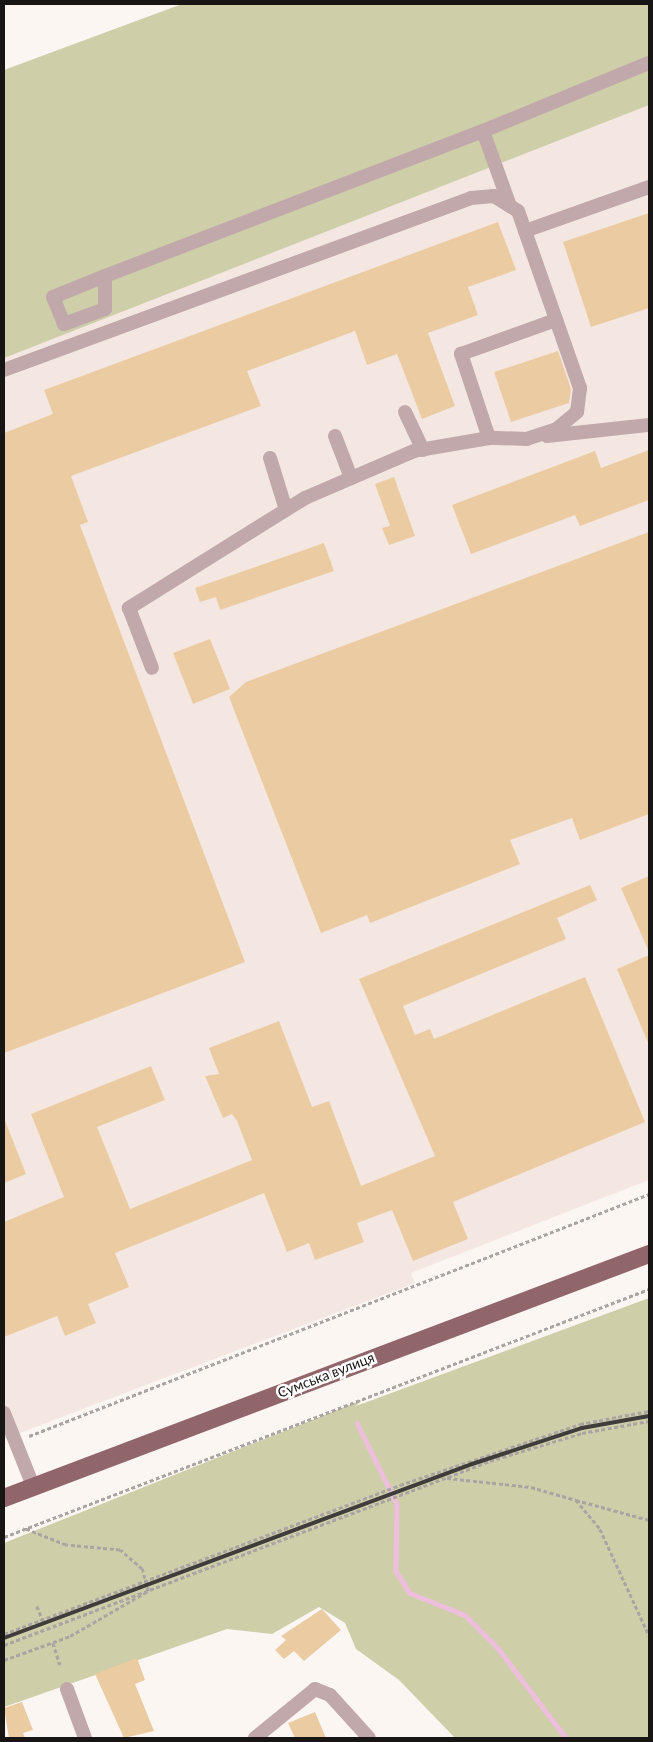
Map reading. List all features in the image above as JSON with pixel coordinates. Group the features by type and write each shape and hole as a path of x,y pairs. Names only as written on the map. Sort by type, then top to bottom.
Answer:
{"main road":[{"name":"Сумська вулиця","path":"4,1498 649,1254"}],"street":[{"path":"105,276 483,131 649,63"},
{"path":"483,131 510,206"},
{"path":"525,231 649,187"},
{"path":"4,370 471,198 494,196 518,211 580,388 577,412 557,429 527,438"},
{"path":"490,438 461,354 556,320"},
{"path":"405,412 423,450"},
{"path":"152,668 129,608 286,510 351,478 423,450 490,438 527,438 649,425"},
{"path":"335,436 351,478"},
{"path":"270,458 286,510"},
{"path":"4,1413 17,1441 33,1486"},
{"path":"67,1689 85,1738"},
{"path":"255,1738 310,1691 321,1689 369,1738"}],"path":[{"path":"17,1441 649,1194"},
{"path":"4,1537 23,1528 649,1290"},
{"path":"4,1634 382,1491 580,1424 649,1411"},
{"path":"4,1645 385,1498 582,1433 649,1420"},
{"path":"444,1478 531,1487 649,1520"},
{"path":"576,1500 600,1529 649,1635"},
{"path":"23,1528 66,1545 120,1550 134,1560 145,1580 148,1591"},
{"path":"4,1660 52,1643 148,1591"},
{"path":"36,1606 42,1621"},
{"path":"52,1643 60,1666"}],"shaded area":[{"path":"649,30 649,1180 411,1273 415,1283 4,1439 4,342"}],"green space":[{"path":"182,4 649,4 649,105 4,358 4,70"},
{"path":"649,1298 649,1738 455,1738 399,1680 356,1649 345,1623 319,1607 272,1634 227,1629 4,1707 4,1543 362,1400 356,1406"}],"building":[{"path":"649,213 649,308 591,327 563,242"},
{"path":"498,222 516,270 468,287 478,315 428,333 455,406 422,419 397,354 367,365 355,331 247,371 261,406 71,476 88,522 80,525 245,962 4,1053 4,433 53,414 44,390"},
{"path":"558,351 571,389 569,403 511,422 494,372"},
{"path":"649,450 649,500 580,526 575,515 471,554 452,505 595,451 601,468"},
{"path":"394,477 415,536 389,545 382,528 390,526 375,484"},
{"path":"649,532 649,814 580,840 572,818 510,840 520,864 370,923 367,915 321,933 229,697 246,682"},
{"path":"324,543 334,571 220,610 216,597 200,602 195,588"},
{"path":"210,639 230,689 193,704 173,653"},
{"path":"649,876 649,952 621,888"},
{"path":"590,885 597,900 557,918 566,939 403,1006 415,1035 430,1029 434,1039 585,977 645,1122 453,1202 468,1239 413,1261 392,1210 357,1223 364,1242 315,1260 309,1243 287,1252 264,1193 115,1253 129,1287 88,1304 96,1323 65,1336 57,1316 4,1337 4,1222 64,1197 31,1114 151,1066 165,1100 97,1127 130,1209 252,1160 237,1121 232,1114 223,1118 205,1076 219,1074 209,1048 279,1021 312,1107 329,1101 361,1186 435,1156 359,979"},
{"path":"649,955 649,1045 617,969"},
{"path":"4,1118 26,1174 4,1183"},
{"path":"322,1609 341,1630 304,1661 294,1651 284,1659 275,1650 286,1640 281,1636"},
{"path":"137,1658 145,1680 135,1684 154,1731 124,1738 95,1674"},
{"path":"22,1702 33,1730 23,1733 25,1738 9,1738 4,1708"},
{"path":"315,1712 326,1738 295,1738 288,1723"}],"waterway":[{"path":"357,1423 397,1504 396,1571 410,1593 465,1615 498,1648 566,1738"}],"railway":[{"path":"4,1638 472,1464 582,1428 649,1416"}]}
